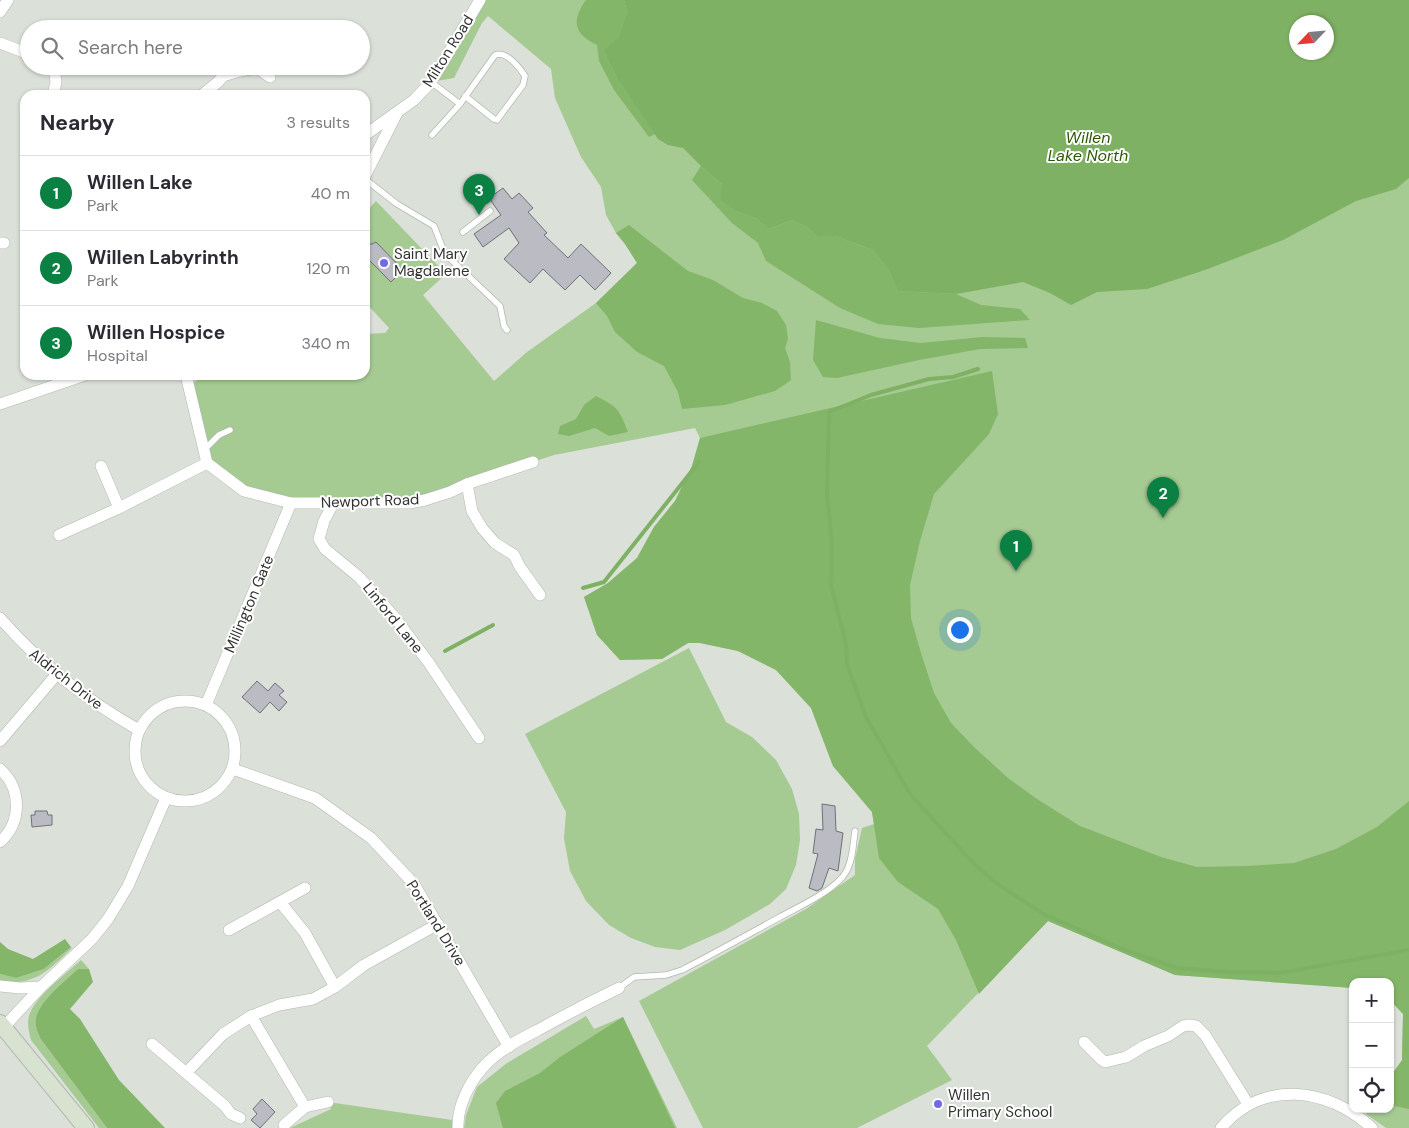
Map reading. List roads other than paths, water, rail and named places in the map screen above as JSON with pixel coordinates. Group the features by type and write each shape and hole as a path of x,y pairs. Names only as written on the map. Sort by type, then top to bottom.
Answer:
{"street":[{"path":"0,12 8,0"},
{"name":"Milton Road","path":"370,131 414,100 432,82 480,0"},
{"path":"0,43 20,51"},
{"path":"54,90 55,75"},
{"path":"208,90 225,75"},
{"path":"370,168 398,111"},
{"path":"0,404 58,380"},
{"path":"187,380 207,463 244,491 291,503"},
{"name":"Newport Road","path":"291,503 333,504 425,500 533,462"},
{"path":"59,535 119,508 207,463"},
{"path":"101,466 119,508"},
{"path":"466,484 472,511 482,528 495,543 514,555 520,567 540,595"},
{"name":"Millington Gate","path":"206,705 291,503"},
{"name":"Linford Lane","path":"333,504 324,521 319,540 325,549 359,577 396,619 429,663 479,738"},
{"name":"Aldrich Drive","path":"0,618 23,644 57,674 91,701 139,730"},
{"path":"0,741 57,674"},
{"path":"194,701 206,705 218,712 228,723 234,736 236,751 233,769 217,791 206,798 192,802 179,802 166,798 154,791 145,782 138,770 135,743 139,730 151,714 171,702 194,701"},
{"path":"0,769 15,790 18,809 11,829 0,842"},
{"name":"Portland Drive","path":"233,769 315,798 371,838 414,884 509,1046"},
{"path":"86,1128 2,1025 92,939 108,919 128,886 166,798"},
{"path":"229,930 305,888"},
{"path":"280,902 305,933 335,987"},
{"path":"186,1073 223,1034 251,1016 279,1006 313,999 335,987 364,965 438,924"},
{"path":"0,986 20,988 41,987"},
{"path":"458,1128 460,1113 471,1084 487,1063 509,1046 619,988"},
{"path":"251,1016 305,1107"},
{"path":"1084,1042 1105,1062 1126,1057 1144,1046 1168,1036 1183,1026 1192,1025 1205,1035 1248,1104"},
{"path":"152,1044 225,1106 231,1114 240,1118"},
{"path":"1221,1128 1248,1104 1292,1093 1316,1096 1341,1105 1372,1128"},
{"path":"284,1125 305,1107 328,1102"}],"lane":[{"path":"432,135 460,104 465,96 495,55 499,54 507,57 525,76 523,85 497,120 465,96"},
{"path":"432,82 460,104"},
{"path":"370,182 397,204 434,226 445,254 500,306 504,326 507,330"},
{"path":"463,232 490,211"},
{"path":"205,449 219,436 230,430"},
{"path":"619,988 634,977 666,975 682,970 802,906 822,893 846,872 855,831"}],"water":[{"name":"Willen Lake North","path":"624,0 1409,0 1409,178 1396,189 1356,201 1283,240 1205,270 1147,289 1097,292 1071,305 1050,293 1023,282 956,294 898,291 889,271 873,250 835,236 817,236 807,227 792,220 768,229 757,219 736,211 720,199 722,184 683,148 668,145 658,139 618,80 603,50 618,38 627,12"}],"waterway":[{"path":"978,369 953,377 929,379 871,395 829,412 827,494 832,544 831,585 846,644 847,664 866,717 910,794 976,866 999,885 1042,913 1120,948 1177,968 1279,973 1409,950"},
{"path":"583,588 604,582 699,462"},
{"path":"445,651 493,625"}],"place":[{"name":"Willen Hospice","path":"479,215"},
{"name":"Saint Mary Magdalene","path":"384,263"},
{"name":"Willen Labyrinth","path":"1163,518"},
{"name":"Willen Lake","path":"1016,571"},
{"name":"Willen Primary School","path":"938,1104"}]}
